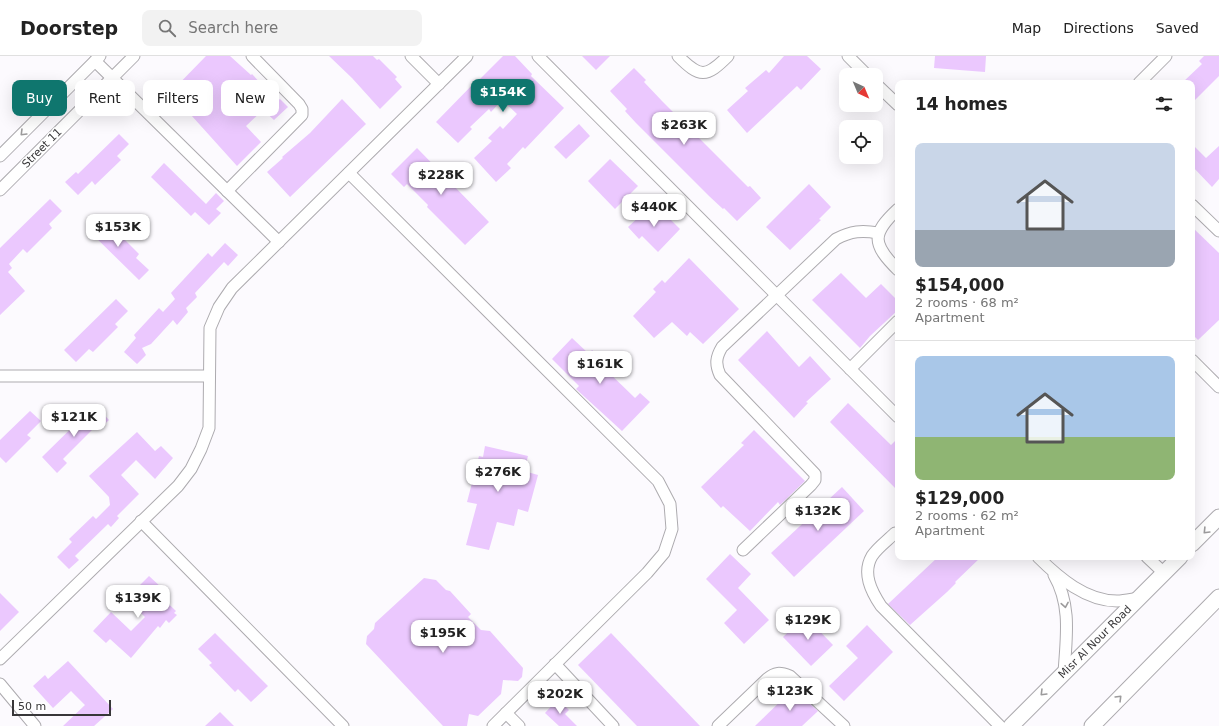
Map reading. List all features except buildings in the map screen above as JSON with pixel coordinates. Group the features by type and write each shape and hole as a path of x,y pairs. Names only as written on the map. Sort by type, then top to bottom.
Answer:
{"street":[{"name":"Street 11","path":"0,190 134,56"},
{"path":"227,191 302,115 302,109 299,104 252,56"},
{"path":"411,56 439,84"},
{"path":"0,659 142,522 178,486 191,469 209,428 210,328 219,307 232,288 467,56"},
{"path":"538,56 895,414"},
{"path":"678,56 692,70 700,74 708,73 728,56"},
{"path":"848,56 860,68"},
{"path":"1142,80 1166,56"},
{"path":"0,156 98,59 112,78 279,242"},
{"path":"883,91 895,102"},
{"path":"349,173 658,481 670,504 672,529 664,553 647,573 493,726"},
{"path":"1195,207 1219,231"},
{"path":"895,211 884,222 878,233 879,246 885,257 895,267"},
{"path":"743,550 815,480 815,474 720,375 716,366 717,356 722,347 836,239 849,232 856,231 864,230 878,233"},
{"path":"850,369 895,324"},
{"path":"1195,363 1219,387"},
{"path":"0,376 209,376"},
{"path":"1195,541 1219,517"},
{"path":"142,522 343,726"},
{"path":"895,533 872,555 867,573 870,591 881,606 1000,726"},
{"path":"1041,560 1070,585 1092,595 1116,601 1139,598"},
{"path":"1150,560 1164,573"},
{"name":"Misr Al Nour Road","path":"1010,726 1177,560"},
{"path":"1051,570 1062,588 1067,608 1064,673"},
{"path":"1092,726 1219,597"},
{"path":"555,664 613,726"},
{"path":"718,726 767,679 773,674 782,672 790,676 844,726"},
{"path":"0,684 35,726"},
{"path":"506,713 519,726"}]}
